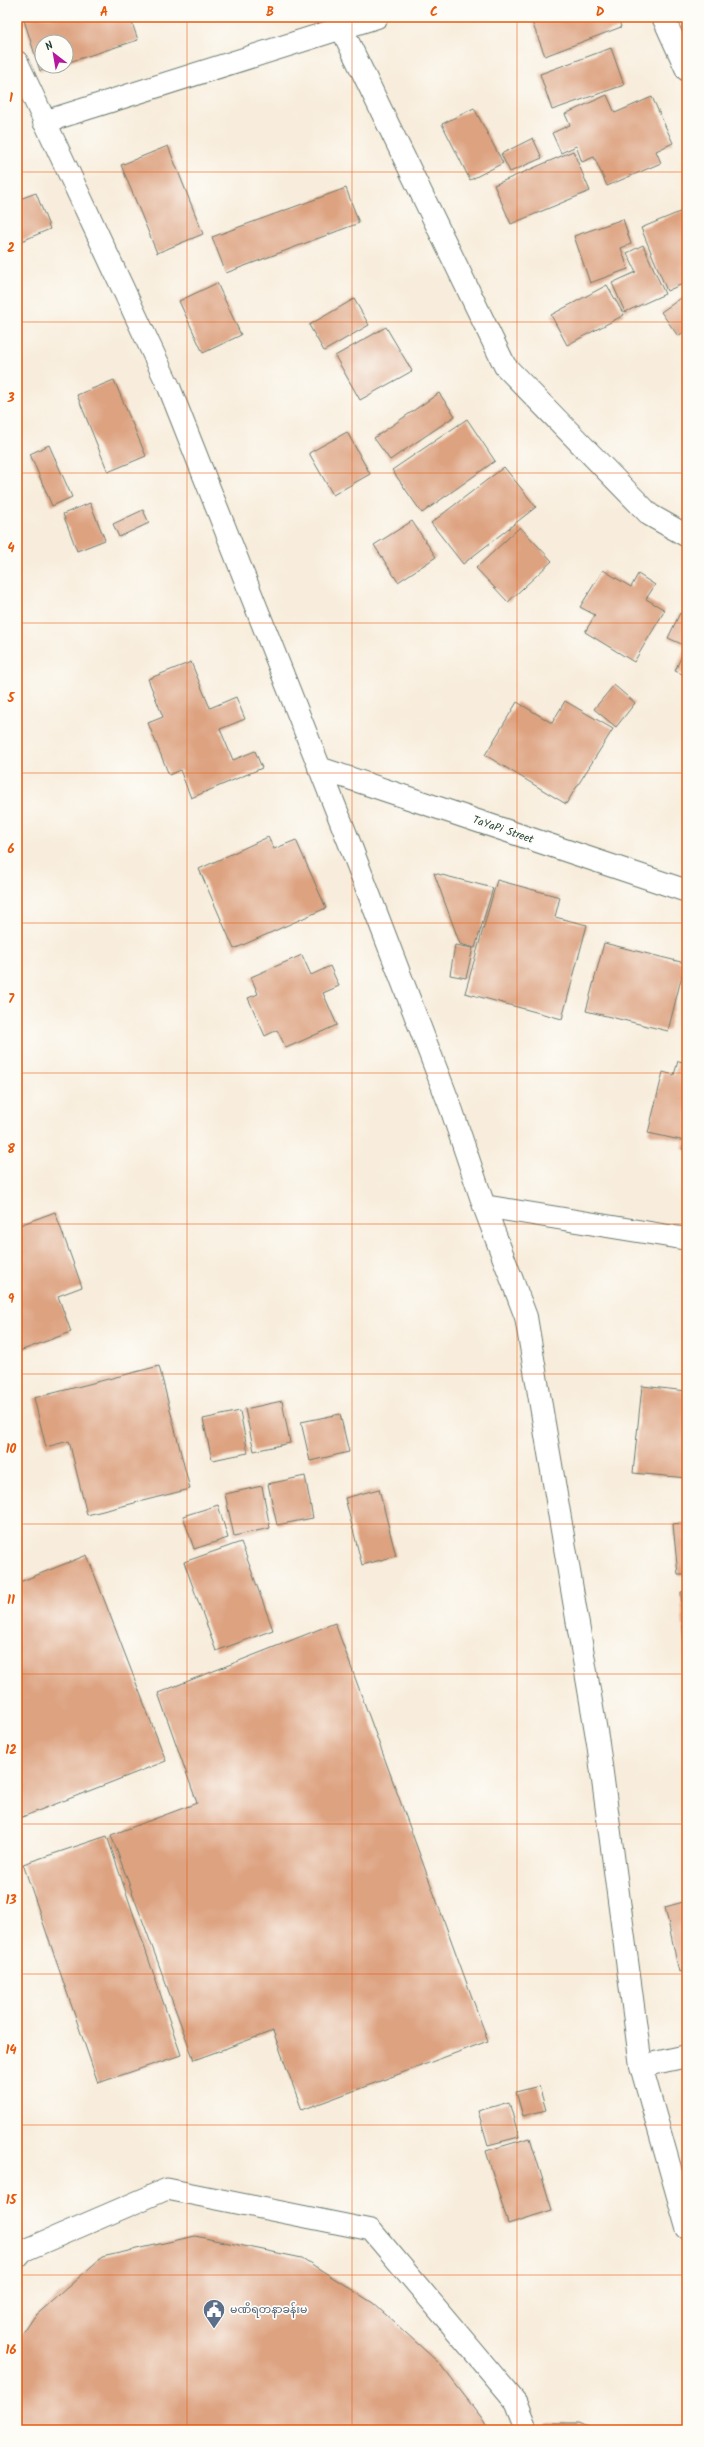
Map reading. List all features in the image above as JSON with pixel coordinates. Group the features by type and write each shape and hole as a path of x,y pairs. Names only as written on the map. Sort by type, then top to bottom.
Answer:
{"street":[{"path":"44,122 338,23 377,17"},
{"path":"663,17 687,70"},
{"path":"338,23 505,366 650,515 687,536"},
{"path":"17,62 169,387 452,1111 484,1206 526,1317 598,1744 641,2066 687,2228"},
{"name":"TaYaPi Street","path":"319,768 687,891"},
{"path":"484,1206 687,1239"},
{"path":"641,2066 687,2056"}],"lane":[{"path":"17,2258 23,2252 167,2189 371,2230 516,2402 527,2430"}],"building":[{"path":"34,17 130,17 138,40 74,60 74,34 34,34 34,52 24,20"},
{"path":"546,17 618,17 621,27 545,56 532,22"},
{"path":"611,48 624,85 552,110 540,74"},
{"path":"607,95 615,113 652,97 673,143 656,151 661,163 607,186 594,157 582,162 576,146 561,153 552,133 570,125 565,114"},
{"path":"474,108 503,163 470,180 442,124"},
{"path":"533,138 542,158 510,172 501,154"},
{"path":"168,146 203,234 157,253 121,165"},
{"path":"573,151 590,191 511,224 494,185"},
{"path":"346,188 359,223 226,273 212,237"},
{"path":"36,193 50,229 17,243 17,200"},
{"path":"687,209 687,282 667,291 641,228"},
{"path":"623,219 631,244 621,248 628,269 590,283 574,236"},
{"path":"643,245 665,294 625,312 612,283 636,272 627,253"},
{"path":"217,283 241,335 203,353 179,301"},
{"path":"607,285 624,315 567,345 551,315"},
{"path":"687,294 687,330 678,336 661,312"},
{"path":"354,299 369,325 324,351 309,325"},
{"path":"386,327 412,371 360,400 335,356"},
{"path":"114,380 146,456 108,472 77,395"},
{"path":"439,393 455,416 390,460 374,438"},
{"path":"467,419 495,461 422,513 392,470"},
{"path":"347,432 370,474 333,495 309,453"},
{"path":"49,445 72,497 52,506 30,454"},
{"path":"504,467 536,507 463,564 431,523"},
{"path":"90,503 105,540 77,551 63,514"},
{"path":"143,510 149,523 119,537 113,524"},
{"path":"412,521 436,557 398,582 374,545"},
{"path":"520,527 552,561 508,602 476,568"},
{"path":"603,570 631,587 638,574 655,585 646,599 665,610 634,662 585,632 595,615 580,607"},
{"path":"680,613 687,616 687,676 675,671 686,646 668,638"},
{"path":"191,662 210,708 236,697 245,719 220,729 233,760 255,751 262,768 191,798 180,770 169,775 148,723 163,717 148,679"},
{"path":"614,685 635,703 616,727 594,709"},
{"path":"565,701 613,729 566,804 485,755 517,702 552,723"},
{"path":"268,837 274,849 296,840 326,908 234,949 199,869"},
{"path":"434,873 493,888 475,948 460,944"},
{"path":"497,880 560,897 555,917 587,925 562,1019 465,993"},
{"path":"604,943 685,963 668,1031 586,1011"},
{"path":"455,945 473,948 466,978 450,975"},
{"path":"302,955 311,975 330,966 339,986 323,993 337,1025 286,1048 277,1030 265,1036 248,998 258,994 251,977"},
{"path":"687,1052 687,1151 682,1149 685,1141 648,1133 663,1072 674,1075 678,1061 684,1062"},
{"path":"55,1212 82,1287 58,1296 71,1332 17,1352 17,1226"},
{"path":"159,1366 190,1489 87,1515 69,1441 46,1447 34,1398"},
{"path":"642,1386 687,1391 687,1478 633,1473"},
{"path":"282,1401 290,1443 254,1451 245,1409"},
{"path":"240,1411 248,1453 212,1460 203,1419"},
{"path":"340,1414 349,1452 310,1461 301,1422"},
{"path":"305,1476 313,1518 277,1525 268,1484"},
{"path":"262,1486 270,1528 234,1536 225,1494"},
{"path":"379,1489 396,1556 362,1565 345,1498"},
{"path":"218,1505 228,1538 194,1549 183,1516"},
{"path":"687,1522 687,1575 678,1575 673,1524"},
{"path":"241,1542 273,1630 216,1651 184,1562"},
{"path":"87,1555 166,1761 17,1819 17,1583"},
{"path":"687,1591 687,1660 685,1660 681,1592"},
{"path":"335,1623 488,2041 302,2110 273,2031 194,2060 111,1835 197,1803 158,1693"},
{"path":"107,1836 181,2055 98,2083 23,1864"},
{"path":"687,1901 687,1970 679,1972 665,1907"},
{"path":"539,2086 546,2110 523,2116 516,2092"},
{"path":"509,2102 519,2137 488,2145 478,2111"},
{"path":"530,2138 552,2210 508,2224 486,2151"},
{"name":"မဏိရတနာခန်းမ","path":"195,2236 302,2258 373,2303 439,2363 481,2417 488,2430 17,2430 17,2343 34,2317 102,2257"},
{"path":"546,2423 578,2423 595,2430 534,2430"}],"place":[{"name":"မဏိရတနာခန်းမ","path":"214,2330"}]}
